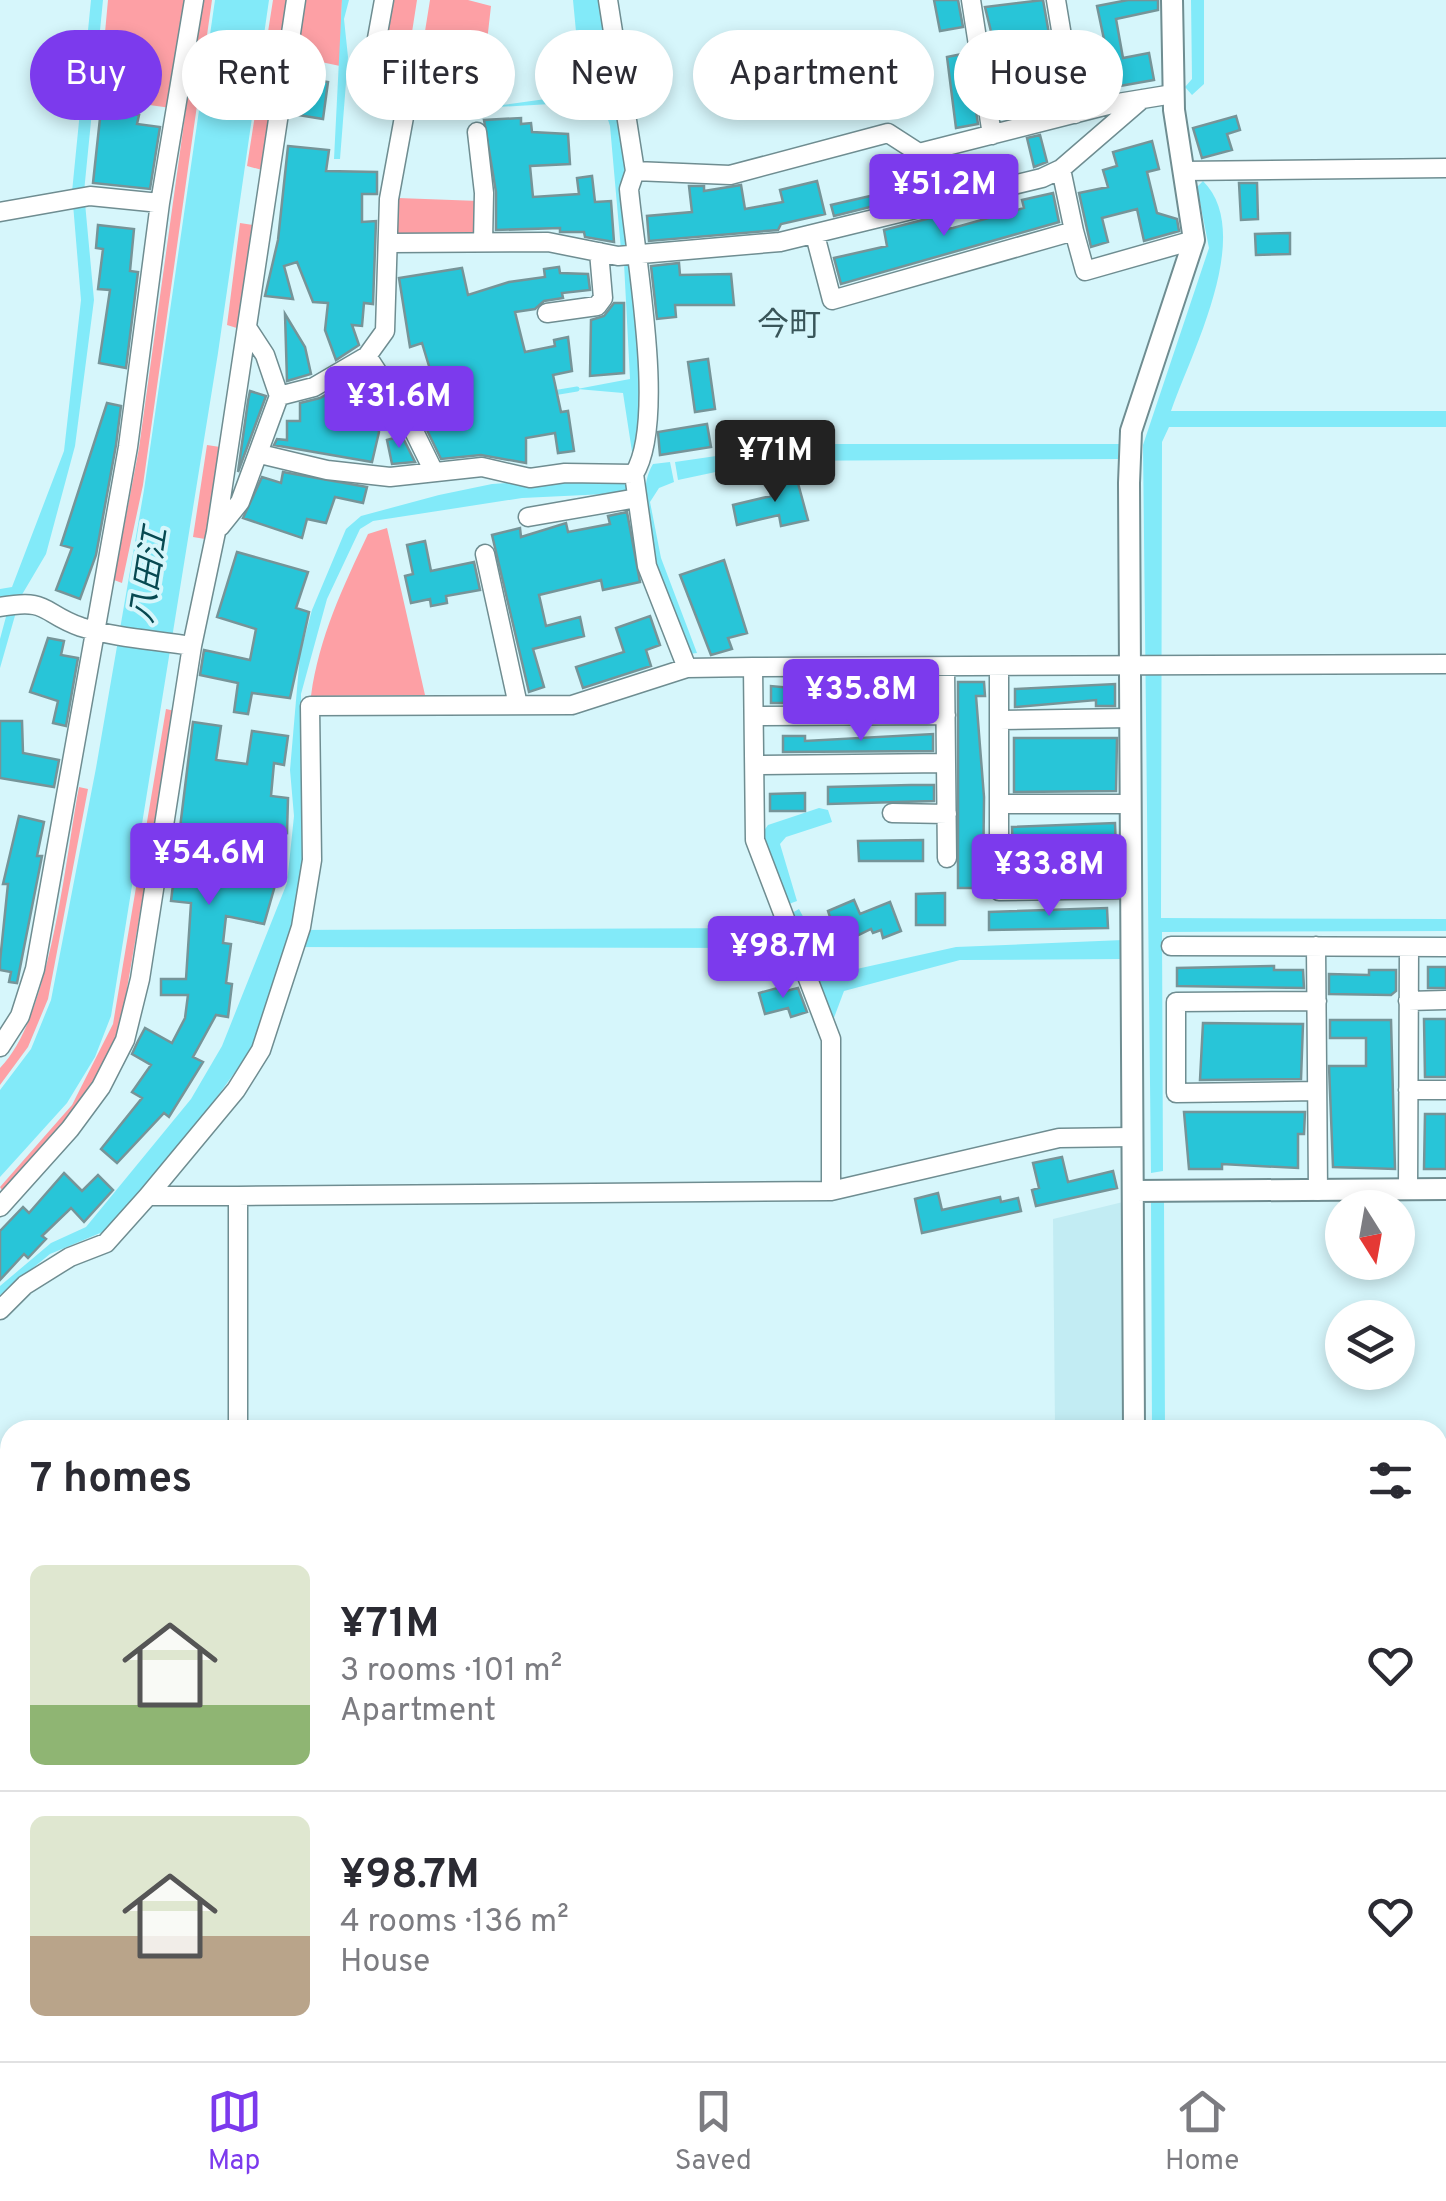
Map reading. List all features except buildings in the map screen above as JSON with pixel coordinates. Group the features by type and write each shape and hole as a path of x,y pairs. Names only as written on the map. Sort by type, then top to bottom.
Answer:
{"street":[{"path":"0,1046 20,1016 35,969 128,446 160,203 194,0"},
{"path":"0,1207 70,1129 101,1087 125,1040 140,979 192,646 216,532 296,0"},
{"path":"279,396 314,387 367,356 387,321 389,199 416,56 376,44 384,0"},
{"path":"608,0 635,172 629,189 650,413 644,458 634,474 647,566 687,668"},
{"path":"970,0 992,135"},
{"path":"1056,0 1061,30"},
{"path":"1134,1420 1131,718 1147,665 1131,431 1194,240 1173,94 1172,0"},
{"path":"1123,103 1173,94"},
{"path":"391,243 548,242 635,254 815,235 1061,169 1142,99"},
{"path":"635,172 730,175 888,133 919,153 1051,120"},
{"path":"477,132 484,193 483,242"},
{"path":"1184,171 1446,168"},
{"path":"1061,169 1084,271 1194,240"},
{"path":"0,212 90,196 160,203"},
{"path":"815,235 832,300 1074,231"},
{"path":"547,314 597,306 603,298 599,252"},
{"path":"216,532 240,502 279,396 266,356 248,330"},
{"path":"367,356 410,421 434,472"},
{"path":"260,454 328,470 390,477 482,467 530,478 565,473 634,474"},
{"path":"528,517 637,498"},
{"path":"485,554 518,705"},
{"path":"1,607 28,602 45,606 78,626 192,646"},
{"path":"0,1310 26,1284 70,1257 106,1243 236,1090 261,1050 301,926 312,860 310,706 572,705 687,668 1446,664"},
{"path":"753,667 755,840 831,1039 831,1191"},
{"path":"946,668 947,858"},
{"path":"999,668 998,891 1132,890"},
{"path":"754,716 946,715"},
{"path":"999,720 1131,718"},
{"path":"755,764 946,763"},
{"path":"999,804 1131,804"},
{"path":"892,813 947,814"},
{"path":"1172,946 1446,946"},
{"path":"1316,946 1318,1190"},
{"path":"1408,947 1408,1190"},
{"path":"1408,1000 1446,1000"},
{"path":"1316,1001 1176,1002 1176,1093 1317,1091"},
{"path":"1408,1090 1446,1090"},
{"path":"148,1196 831,1191 1058,1138 1132,1138"},
{"path":"1134,1191 1325,1190"},
{"path":"1415,1190 1446,1190"},
{"path":"238,1196 238,1420"}],"shaded area":[{"path":"108,0 184,0 171,108 162,107 162,30 105,30"},
{"path":"201,0 212,0 208,30 197,30"},
{"path":"273,0 289,0 284,30 268,30"},
{"path":"302,0 342,0 340,66 326,63 326,30 297,30"},
{"path":"390,0 417,0 412,30 386,30"},
{"path":"430,0 468,0 491,6 488,30 425,30"},
{"path":"184,120 195,120 143,485 122,583 114,580 139,448"},
{"path":"254,120 270,120 262,170 247,166"},
{"path":"943,157 953,193 922,201 912,165"},
{"path":"398,198 479,201 478,239 397,236"},
{"path":"240,223 253,225 240,329 227,325"},
{"path":"207,445 220,447 205,539 193,537"},
{"path":"387,528 425,695 311,696 326,633 350,573 368,534"},
{"path":"166,709 175,711 120,1029 82,1103 4,1194 0,1187 72,1105 113,1024"},
{"path":"79,787 88,789 48,999 28,1047 0,1085 0,1068 17,1044 44,975"},
{"path":"1123,1202 1123,1420 1055,1420 1053,1219"}],"water":[{"path":"91,0 103,0 100,30 88,30"},
{"path":"215,0 269,0 265,30 211,30"},
{"path":"342,0 349,0 344,19 346,82 340,159 334,159"},
{"path":"573,0 599,0 604,30 576,30"},
{"path":"1191,0 1204,0 1204,84 1192,95 1185,87 1192,79"},
{"path":"535,100 535,105 515,103"},
{"path":"79,120 91,120 84,192 94,300 75,446 46,554 20,598 0,668 0,639 11,598 0,598 0,589 12,587 64,451 81,300 72,192"},
{"name":"八田江","path":"198,120 252,120 111,1016 95,1057 67,1103 0,1177 0,1090 31,1049 51,1000 144,490"},
{"path":"608,120 620,120 629,244 621,250"},
{"path":"1203,181 1217,203 1223,230 1221,261 1204,326 1171,411 1446,411 1446,427 1169,427 1162,442 1161,918 1446,919 1446,931 1162,932 1163,1171 1151,1173 1143,445 1209,248 1197,187"},
{"path":"624,263 631,263 641,403 638,456 633,458 623,393 577,389 630,379"},
{"path":"759,444 1120,444 1120,459 768,461 678,480 675,462 730,454"},
{"path":"670,462 674,482 659,488 650,502 661,558 697,653 689,654 654,558 645,506 646,483 653,464"},
{"path":"567,479 625,481 627,493 522,498 373,521 360,529 327,599 301,694 303,855 291,930 784,928 790,914 799,909 834,974 956,947 1123,940 1124,959 960,960 844,991 832,1023 792,948 286,947 257,1042 182,1145 105,1231 50,1254 0,1295 0,1286 51,1243 86,1227 191,1099 222,1046 287,883 294,816 290,770 300,654 312,610 346,529 361,516 439,495 492,484"},
{"path":"819,808 828,810 832,822 786,837 780,844 797,901 786,905 761,835 768,825"},
{"path":"1151,1201 1164,1201 1165,1420 1152,1420"}],"waterway":[{"path":"553,393 577,389"}],"district":[{"name":"今町","path":"789,324"}]}
